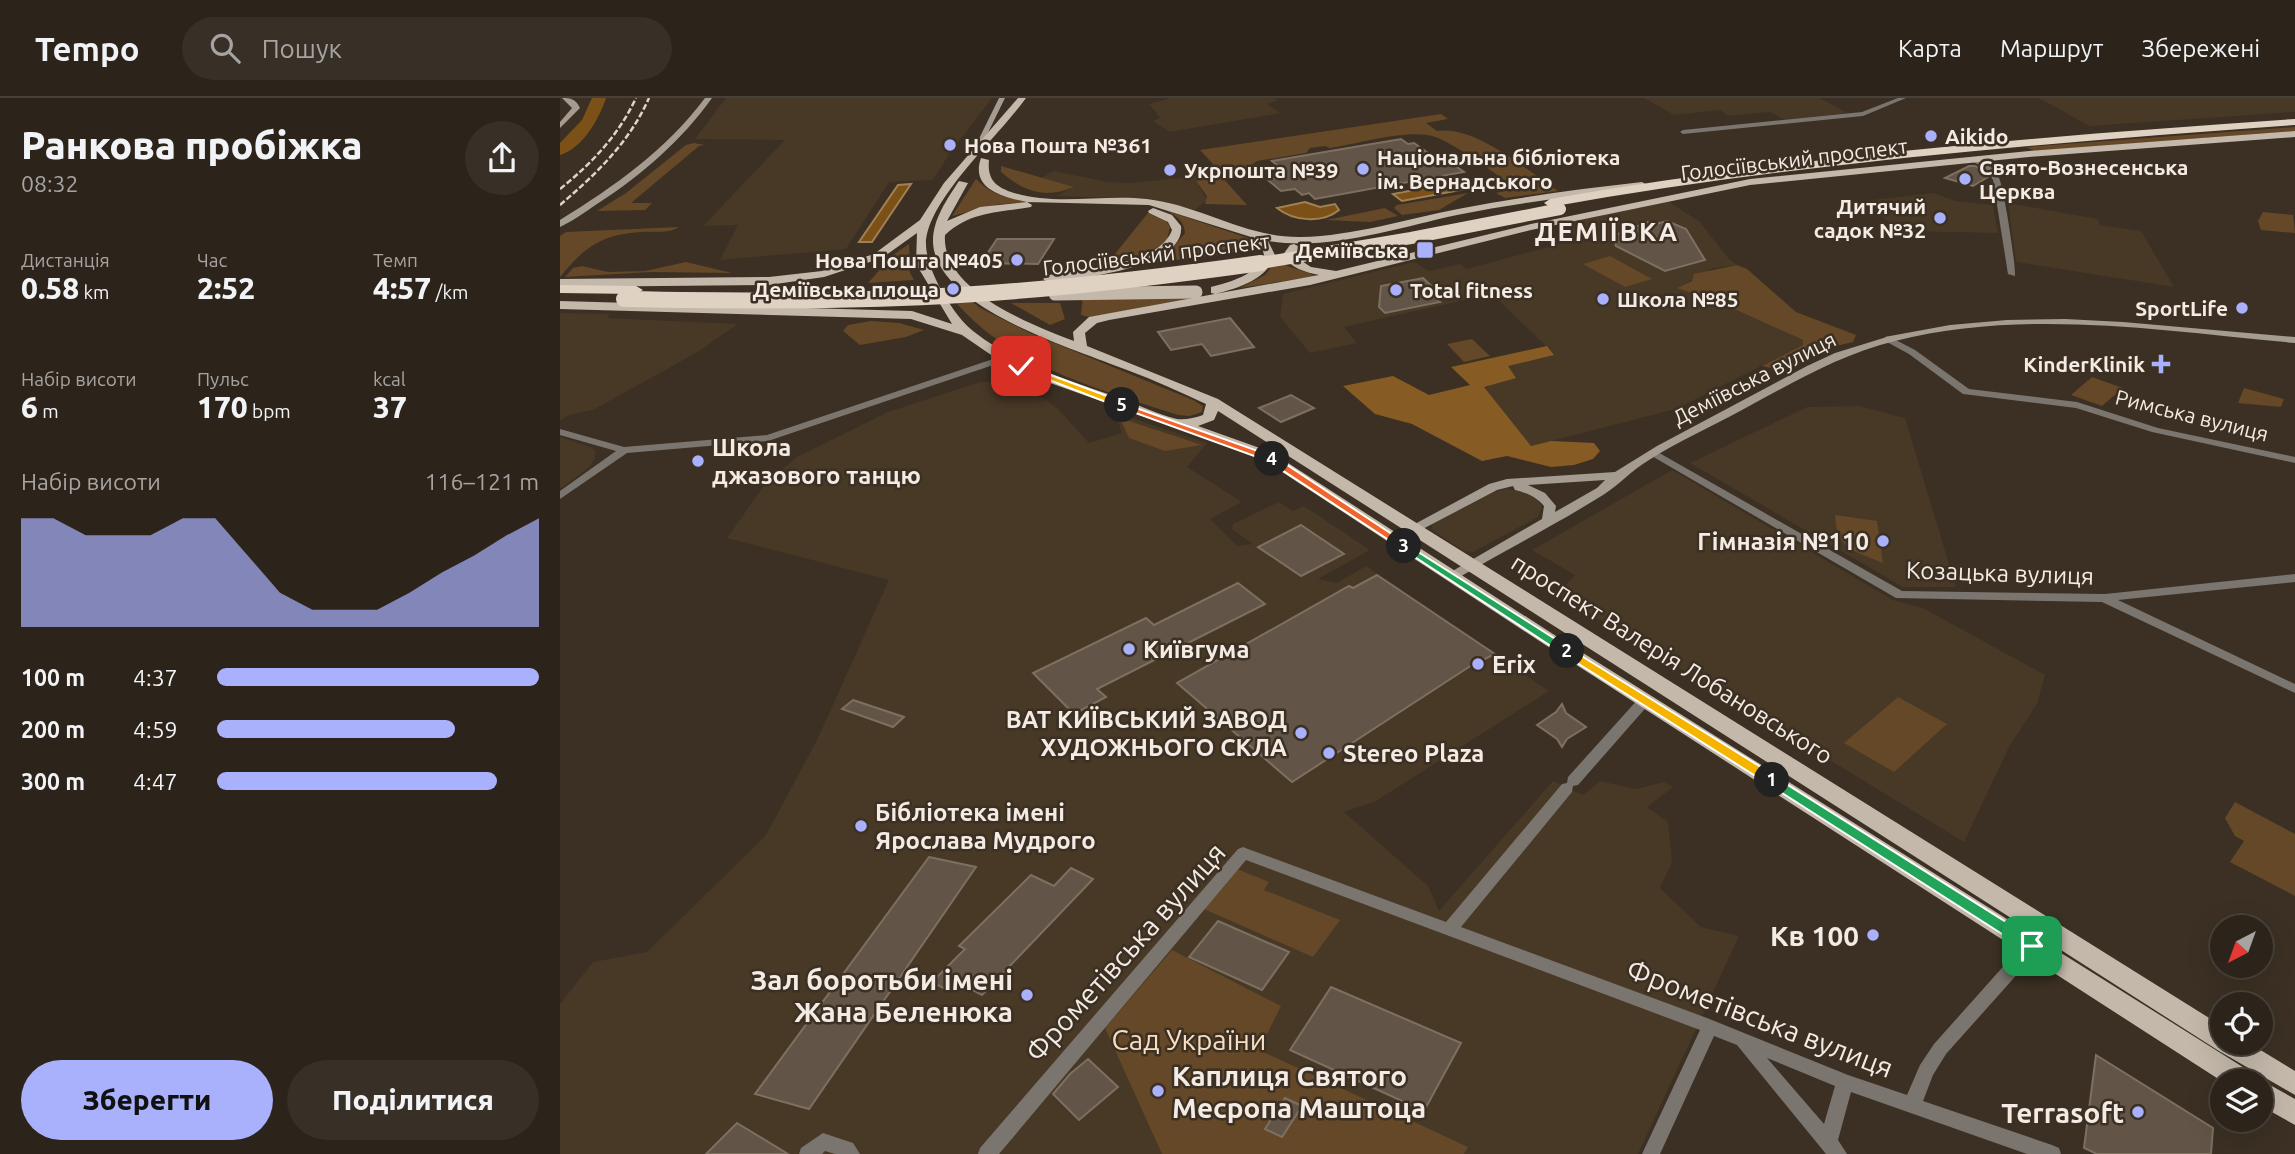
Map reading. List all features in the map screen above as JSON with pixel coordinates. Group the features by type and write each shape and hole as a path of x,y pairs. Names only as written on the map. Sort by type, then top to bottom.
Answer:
{"highway":[{"name":"Голосіївський проспект","path":"560,299 880,290 1149,270 1331,246 1646,188 2024,141 2295,122"},
{"name":"Голосіївський проспект","path":"560,289 763,301 961,295 1147,279 1339,253 1555,206"}],"main road":[{"path":"1022,98 952,199 939,234 944,262 976,297 1013,319 1082,347"},
{"path":"967,333 951,315 922,264 920,243 924,222 937,199 1016,124"},
{"name":"Голосіївський проспект","path":"1082,347 1079,332 1093,320 1245,294 1350,272 1749,176 2295,134"},
{"path":"979,157 984,180 1007,194 1037,199 1127,200 1160,204 1273,239 1306,240 1521,201 1646,188"},
{"path":"939,234 952,222 971,213 996,207 1034,205 1142,208 1164,214 1177,227 1171,246 1153,257 1049,279"},
{"path":"560,283 769,281 797,278 845,269 878,257 924,222"},
{"path":"1196,292 1229,286 1265,266 1270,253 1269,246 1253,234"},
{"path":"1306,240 1290,250 1288,256 1293,263 1318,272 1350,272"},
{"path":"961,295 1196,292 1245,294"},
{"path":"560,305 912,315 929,318 967,333 1005,358"},
{"name":"проспект Валерія Лобановського","path":"1082,347 1213,402 1411,529 1460,571 1645,700 2225,1069"},
{"name":"проспект Валерія Лобановського","path":"1005,358 1044,376 1266,456 1394,539 1460,571 1793,766 2210,1032"},
{"path":"1172,423 1197,422 1209,416 1213,402"},
{"path":"2248,1055 2295,1084"},
{"path":"2273,1099 2295,1113"}],"street":[{"path":"560,126 576,108 574,103 565,98"},
{"path":"560,224 609,193 649,163 709,98"},
{"path":"979,157 979,138 1002,98"},
{"path":"1879,98 1893,102"},
{"path":"1683,132 1863,114 1903,98"},
{"path":"1972,159 1989,168 1997,180 2012,274"},
{"name":"Деміївська вулиця","path":"1460,571 1601,491 1615,476 1654,453 1816,365 1888,339 1946,328 2041,323 2295,340"},
{"name":"Римська вулиця","path":"1888,339 1912,352 1966,392 2077,405 2156,430 2295,460"},
{"path":"560,432 624,450 768,438 1005,358"},
{"path":"560,496 624,450"},
{"name":"Козацька вулиця","path":"1654,453 1900,595 2105,598 2295,578"},
{"name":"Деміївська вулиця","path":"1394,539 1493,487 1507,483 1615,476"},
{"path":"1493,487 1531,489 1543,496 1550,506 1548,521"},
{"path":"2105,598 2295,689"},
{"path":"1449,930 1570,784 1645,700"},
{"name":"Фрометівська вулиця","path":"987,1154 1243,853 1710,1027 1845,1082 2052,1154"},
{"path":"1912,1106 1926,1071 1940,1049 2032,946"},
{"path":"1651,1154 1710,1027"},
{"path":"1743,1042 1833,1149"},
{"path":"1833,1149 1845,1082"},
{"path":"808,1154 823,1142 847,1149 851,1154"}],"shaded area":[{"path":"726,98 992,98 933,180 889,182 846,249 720,260 738,225 703,226 785,140 695,139"},
{"path":"1171,98 1275,98 1278,100 1267,104 1280,113 1170,132 1153,121 1160,118 1149,104"},
{"path":"1644,98 1820,98 1847,113 1785,120 1770,112 1728,116 1720,110 1674,115"},
{"path":"2039,98 2295,98 2295,112 2089,126"},
{"path":"1054,171 1108,182 1130,183 1200,176 1196,181 1207,200 1195,210 1150,199 1057,196 1073,187 1041,178"},
{"path":"1456,182 1466,189 1402,201 1393,194"},
{"path":"911,184 872,242 859,242 898,185"},
{"name":"Дитячий садок №32","path":"1934,193 1955,201 1993,205 1998,233 1900,231 1863,201"},
{"path":"1666,200 1699,221 1729,259 1737,265 1713,268 1678,288 1723,304 1803,340 1803,345 1676,409 1531,446 1459,368 1546,346 1492,294 1344,327 1357,343 1310,353 1280,317 1283,294 1414,262 1429,271 1460,264 1466,269 1578,239 1561,224"},
{"path":"1305,202 1320,207 1335,204 1339,210 1324,217 1308,219 1291,216 1277,208"},
{"path":"2008,203 2098,219 2099,225 2141,231 2174,287 2016,262"},
{"path":"560,313 738,324 696,353 593,410 572,414 560,420"},
{"path":"1547,346 1554,355 1508,366 1516,378 1484,387 1531,446 1551,441 1594,443 1600,451 1593,459 1574,465 1551,467 1507,456 1482,461 1412,424 1375,414 1343,386 1393,376 1429,395 1470,385 1451,367"},
{"path":"980,382 1004,382 1043,398 1058,409 1089,443 1122,433 1116,416 1119,414 1207,443 1187,467 1242,502 1210,519 1237,546 1253,544 1232,529 1233,524 1279,502 1293,511 1304,506 1370,550 1318,579 1337,583 1366,566 1549,691 1376,801 1344,812 1428,886 1439,911 1553,781 1583,795 1600,781 1636,789 1664,782 1673,787 1647,807 1668,822 1672,862 1660,888 1701,927 1739,936 1638,1154 560,1154 560,1004 593,962 647,952 766,835 818,738 889,580 727,538 766,483 797,457 888,412"},
{"name":"Гімназія №110","path":"1859,406 1905,418 1956,587 1903,587 1690,463 1807,407"},
{"path":"560,437 591,447 595,451 595,458 589,467 560,489"},
{"path":"1672,470 1893,600 1923,608 2045,675 2037,704 2010,745 1964,842 1558,594 1575,575 1532,550"},
{"path":"1505,489 1524,491 1538,500 1542,506 1538,517 1473,552 1464,551 1431,529 1433,522 1487,494"}],"green space":[{"path":"1441,114 1448,119 1426,123 1437,131 1452,131 1484,142 1558,191 1505,198 1496,193 1517,188 1448,143 1427,135 1414,134 1330,148 1310,148 1306,153 1257,161 1243,171 1223,178 1247,205 1205,204 1207,196 1196,181 1213,164 1200,150"},
{"path":"2295,127 2295,131 2034,151 2026,147"},
{"path":"686,145 705,145 699,146 631,203 652,203 645,210 597,211 626,193"},
{"path":"1001,166 1074,187 1054,193 1027,189 1001,172"},
{"path":"976,179 984,187 1003,196 1055,201 1000,204 952,216"},
{"path":"1468,193 1439,210 1402,215 1394,208 1397,205"},
{"path":"1385,208 1398,216 1370,222 1326,220"},
{"path":"1163,210 1251,239 1263,249 1139,265 1171,250 1185,233 1182,223"},
{"path":"2263,212 2293,215 2295,233 2261,230 2258,221"},
{"path":"1148,213 1166,221 1170,227 1167,240 1140,256 1110,260"},
{"path":"679,227 666,231 615,236 594,244 560,277 560,236 566,232"},
{"path":"909,244 910,273 914,280 868,283 893,255"},
{"path":"1610,256 1652,279 1625,287 1583,264"},
{"path":"686,262 732,273 651,272 565,277 573,268 582,266 608,272 645,271"},
{"path":"1282,264 1317,276 1240,288 1265,275 1273,265"},
{"path":"1737,265 1747,269 1796,312 1856,335 1853,342 1828,348 1783,371 1762,366 1803,345 1803,340 1723,304 1677,288 1692,281 1694,274"},
{"path":"1083,296 1224,296 1089,317 1081,315"},
{"path":"953,299 969,299 980,308 1030,333 1193,400 1203,406 1202,412 1190,416 1178,415 1056,372 1000,342 975,322"},
{"path":"1011,303 1060,303 1065,319 1050,325"},
{"path":"871,321 899,323 924,330 906,337 860,345 843,331 848,325"},
{"path":"1472,339 1490,356 1464,362 1447,344"},
{"path":"2092,377 2123,388 2102,406 2071,395"},
{"path":"2244,388 2284,399 2281,407 2238,403"},
{"path":"1120,418 1202,445 1165,451 1129,438"},
{"path":"1835,515 1877,521 1883,563 1855,552 1843,543 1836,527"},
{"path":"1898,697 1947,724 1894,772 1844,743"},
{"path":"2235,802 2295,834 2295,896 2230,862 2244,841 2235,836 2225,818"},
{"path":"1237,869 1269,882 1264,890 1340,920 1313,957 1204,909"},
{"name":"Сад України","path":"1172,950 1281,1006 1259,1050 1468,1147 1464,1154 1162,1154 1105,1028"}],"building":[{"name":"Національна бібліотека ім. Вернадського","path":"1401,139 1408,144 1414,143 1442,163 1449,161 1464,172 1315,199 1309,193 1302,195 1295,189 1281,191 1268,180 1281,177 1270,167 1278,166 1272,161"},
{"path":"1969,166 1984,171 1988,177 1973,186 1945,178"},
{"path":"1667,221 1686,229 1705,260 1665,271 1616,246 1613,236 1647,222 1656,224"},
{"path":"997,239 1054,239 1038,264 981,263"},
{"path":"1423,278 1442,296 1435,298 1440,302 1385,313 1379,307 1381,286"},
{"path":"1230,318 1254,347 1211,356 1202,344 1171,350 1158,332"},
{"path":"1291,395 1314,408 1281,422 1259,408"},
{"path":"1301,525 1344,554 1301,576 1258,547"},
{"name":"ВАТ КИЇВСЬКИЙ ЗАВОД ХУДОЖНЬОГО СКЛА","path":"1377,575 1495,654 1472,665 1292,782 1177,683 1349,586 1353,588"},
{"name":"Київгума","path":"1238,583 1265,604 1097,689 1106,697 1074,714 1033,673 1146,618 1154,625"},
{"path":"853,700 904,717 893,727 842,709"},
{"path":"1562,704 1566,713 1586,727 1567,739 1562,747 1557,739 1537,725 1556,712"},
{"path":"929,857 976,867 809,1109 755,1094"},
{"path":"1071,868 1093,879 982,995 956,981 947,990 932,982 965,949 959,946 1031,875 1054,886"},
{"path":"1218,921 1289,952 1262,990 1189,957"},
{"path":"1331,987 1461,1043 1424,1111 1290,1050"},
{"name":"Terrasoft","path":"2096,1055 2210,1126 2210,1132 2213,1132 2211,1154 2097,1154 2084,1148"},
{"path":"1088,1059 1118,1087 1079,1120 1053,1094 1070,1074"},
{"path":"1285,1098 1302,1106 1282,1137 1265,1129"},
{"path":"737,1123 788,1154 706,1154"}],"waterway":[{"path":"560,150 584,127 599,98"}],"railway":[{"path":"560,189 603,148 621,125 636,98"},
{"path":"560,205 586,182 622,143 649,98"}],"place":[{"name":"Aikido","path":"1931,136"},
{"name":"Нова Пошта №361","path":"950,145"},
{"name":"Національна бібліотека ім. Вернадського","path":"1363,169"},
{"name":"Укрпошта №39","path":"1170,170"},
{"name":"Свято-Вознесенська Церква","path":"1965,179"},
{"name":"Дитячий садок №32","path":"1940,218"},
{"name":"Деміївська","path":"1425,250"},
{"name":"Нова Пошта №405","path":"1017,260"},
{"name":"Деміївська площа","path":"953,289"},
{"name":"Total fitness","path":"1396,290"},
{"name":"Школа №85","path":"1603,299"},
{"name":"SportLife","path":"2242,308"},
{"name":"KinderKlinik","path":"2161,364"},
{"name":"Школа джазового танцю","path":"698,461"},
{"name":"Гімназія №110","path":"1883,541"},
{"name":"Київгума","path":"1129,649"},
{"name":"Erix","path":"1478,664"},
{"name":"ВАТ КИЇВСЬКИЙ ЗАВОД ХУДОЖНЬОГО СКЛА","path":"1301,733"},
{"name":"Stereo Plaza","path":"1329,753"},
{"name":"Бібліотека імені Ярослава Мудрого","path":"861,826"},
{"name":"Кв 100","path":"1873,935"},
{"name":"Зал боротьби імені Жана Беленюка","path":"1027,995"},
{"name":"Каплиця Святого Месропа Маштоца","path":"1158,1091"},
{"name":"Terrasoft","path":"2138,1112"}],"district":[{"name":"ДЕМІЇВКА","path":"1607,231"}],"route":[{"path":"1021,366 1107,400 1266,456 2032,946"}]}
